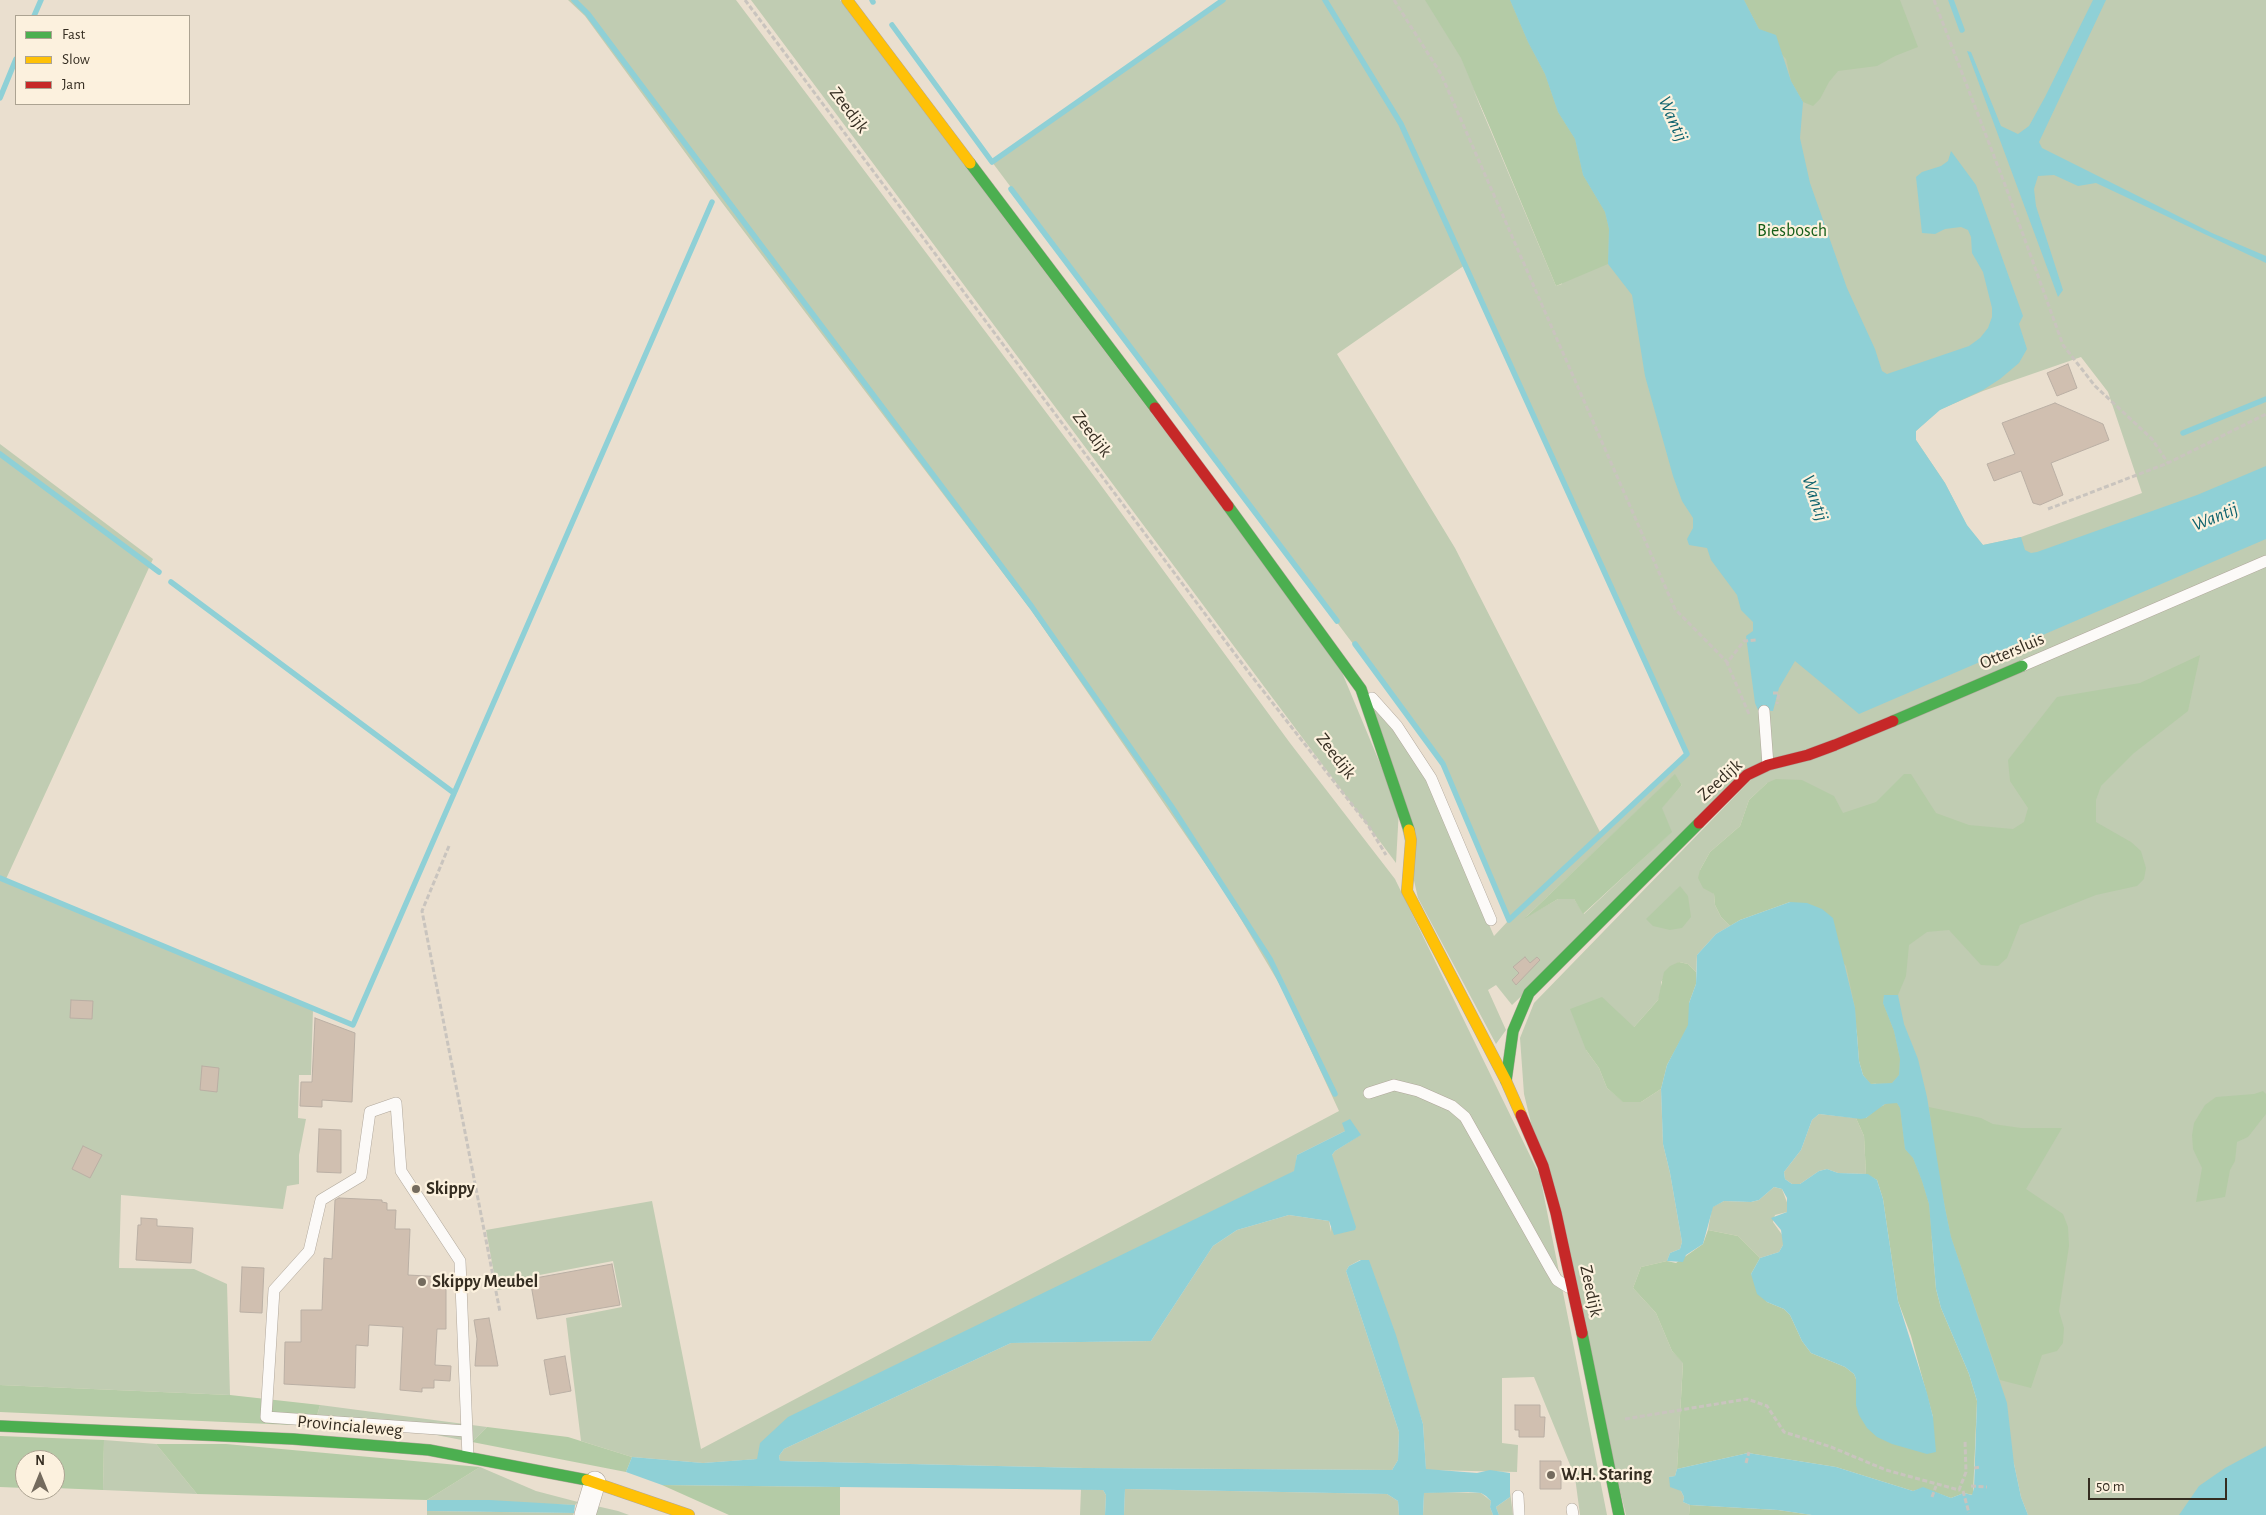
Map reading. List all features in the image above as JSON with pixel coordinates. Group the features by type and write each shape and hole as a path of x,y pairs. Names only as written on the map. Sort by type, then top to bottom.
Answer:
{"street":[{"name":"Zeedijk","path":"847,0 1286,583 1361,689 1407,820 1411,840 1407,891 1506,1080 1543,1166 1602,1422 1619,1515"},
{"name":"Ottersluis","path":"1768,765 1808,755 1835,745 2022,666"},
{"name":"Zeedijk","path":"1506,1080 1512,1031 1529,993 1747,775 1768,765"},
{"name":"Provincialeweg","path":"0,1426 319,1441 429,1450 595,1482 689,1515"},
{"path":"585,1515 595,1482"}],"lane":[{"name":"Ottersluis","path":"2022,666 2266,560"},
{"name":"Zeedijk","path":"1361,689 1376,701 1397,726 1431,778 1491,920"},
{"path":"1764,711 1768,765"},
{"path":"1369,1093 1394,1085 1418,1091 1452,1106 1465,1117 1553,1274 1557,1280 1573,1290"},
{"path":"466,1430 266,1417 274,1290 308,1251 321,1200 361,1176 370,1112 396,1103 401,1171 460,1261 468,1458"},
{"path":"319,1441 321,1421"},
{"path":"374,1445 376,1424"},
{"path":"1518,1496 1519,1515"}],"path":[{"name":"Zeedijk","path":"744,0 1250,674 1368,825 1388,858"},
{"path":"1394,0 1441,74 1675,609 1727,662 1744,706 1756,728 1766,740"},
{"path":"1934,0 2004,182 2063,345 2095,386 2152,439 2168,464"},
{"path":"2048,509 2168,464 2266,414"},
{"path":"1727,662 1744,641 1756,640"},
{"path":"449,846 422,911 500,1312"},
{"path":"1602,1422 1747,1399 1767,1406 1784,1432 1830,1447 1886,1470 1959,1490 1966,1472 1965,1440"},
{"path":"1746,1463 1749,1452"},
{"path":"1974,1468 1981,1467"},
{"path":"1932,1497 1936,1486"},
{"path":"1971,1486 1986,1486"},
{"path":"1963,1491 1969,1512"}],"green space":[{"path":"568,0 736,0 1097,480 1290,743 1395,879 1540,1176 1607,1515 1580,1515 1575,1477 1534,1377 1502,1378 1502,1443 1518,1445 1517,1472 1426,1470 1423,1424 1368,1260 1360,1260 1349,1266 1346,1271 1399,1432 1398,1460 1392,1470 1084,1468 780,1461 779,1456 784,1449 1011,1343 1151,1341 1213,1246 1237,1230 1289,1215 1329,1221 1331,1232 1332,1155 1335,1151 1360,1135 1345,1131 1297,1155 1295,1171 758,1459 703,1463 632,1457 581,1441 566,1318 622,1307 613,1261 529,1277 530,1285 497,1290 486,1230 652,1201 701,1449 1339,1111 1283,990 1226,894 1031,610 717,196 585,16"},
{"path":"751,0 840,0 1336,658 1399,809 1396,863"},
{"name":"Biesbosch","path":"1221,0 2266,0 2266,1515 2028,1515 2021,1497 2014,1464 1767,783 1749,800 1740,826 1710,852 1700,870 1714,894 1715,905 1721,917 1730,926 1716,934 1697,955 1696,972 1688,964 1679,962 1661,982 1661,993 1658,1000 1634,1027 1586,1050 1599,1068 1607,1088 1624,1102 1641,1102 1661,1089 1663,1144 1682,1242 1680,1249 1670,1253 1667,1261 1641,1267 1633,1288 1656,1313 1672,1351 1683,1362 1677,1469 1675,1476 1669,1477 1681,1491 1684,1497 1683,1502 1690,1505 1689,1515 1626,1515 1524,1094 1520,1038 1534,1003 1772,758 1512,1005 1496,985 1488,990 1506,1030 1496,1044 1418,898 1374,707 1393,728 1427,782 1494,936 1509,920 1443,764 992,162","holes":["1473,89 1562,283 1556,286","1465,265 1687,754 1601,834 1455,548 1337,354","2081,357 2108,392 2142,493 2021,537 1983,545 1967,526 1945,483 1916,440 1916,431 1939,410 1983,391","1675,775 1682,785 1661,808 1671,832 1584,914 1574,899 1558,899 1526,917"]},
{"path":"1425,0 1510,0 1528,42 1545,74 1558,112 1575,139 1583,175 1605,212 1609,229 1608,264 1556,286 1461,58"},
{"path":"1744,0 1900,0 1918,47 1895,56 1877,66 1838,71 1829,82 1820,99 1813,106 1803,102 1791,81 1786,59 1759,29"},
{"path":"0,444 153,559 6,879 313,1009 311,1075 299,1075 298,1118 306,1119 299,1155 299,1184 287,1186 283,1209 121,1195 119,1268 194,1269 227,1284 230,1395 0,1385"},
{"path":"2200,655 2188,711 2134,753 2101,786 2096,800 2096,822 2131,842 2141,851 2146,868 2144,879 2137,886 2096,895 2020,925 2007,958 1998,966 1981,965 1949,930 1927,932 1909,945 1906,976 1898,995 1884,995 1883,1003 1894,1031 1900,1059 1899,1075 1892,1083 1870,1084 1863,1075 1859,1061 1855,1008 1846,966 1790,902 1740,920 1730,926 1721,917 1715,905 1714,894 1703,888 1698,878 1700,870 1710,852 1740,826 1749,800 1767,783 1776,779 1802,780 1834,796 1843,813 1876,802 1904,774 1911,774 1936,813 1969,825 2013,829 2024,822 2028,808 2010,781 2008,760 2057,697 2140,683"},
{"path":"1675,774 1682,785 1662,808 1672,832 1583,914 1574,899 1558,899 1524,919"},
{"path":"1680,886 1688,896 1691,917 1682,928 1670,930 1653,926 1646,919"},
{"path":"1679,962 1688,964 1696,972 1696,984 1689,1003 1689,1025 1667,1065 1661,1089 1641,1102 1623,1102 1607,1088 1599,1068 1586,1050 1570,1009 1602,997 1634,1027 1658,1000 1664,972 1670,966"},
{"path":"2263,1091 2266,1094 2266,1114 2248,1137 2237,1142 2235,1161 2230,1170 2225,1197 2196,1202 2202,1168 2193,1149 2192,1135 2194,1123 2205,1105 2216,1097 2254,1094"},
{"path":"1891,1102 1897,1103 1900,1108 1905,1149 1913,1158 1929,1204 1936,1289 1941,1308 1969,1374 1977,1401 1973,1495 1964,1493 1951,1498 1923,1488 1913,1491 1836,1467 1748,1453 1677,1469 1683,1363 1672,1351 1656,1313 1633,1288 1641,1267 1667,1261 1676,1263 1703,1244 1708,1230 1738,1236 1760,1258 1751,1274 1767,1302 1784,1309 1790,1315 1802,1341 1811,1353 1845,1367 1854,1374 1856,1379 1856,1405 1933,1417 1911,1336 1898,1301 1883,1199 1877,1180 1866,1174 1864,1136 1856,1118 1866,1118 1877,1108"},
{"path":"1929,1107 1981,1118 1993,1124 2021,1128 2062,1128 2026,1189 2063,1214 2068,1227 2069,1246 2059,1311 2064,1328 2063,1343 2057,1351 2042,1355 2031,1388 2000,1380 1951,1237 1937,1167"},
{"path":"1819,1114 1856,1118 1864,1136 1866,1174 1838,1173 1827,1169 1819,1171 1800,1184 1792,1184 1785,1179 1784,1172 1801,1150 1812,1120"},
{"path":"1774,1187 1782,1189 1788,1205 1787,1212 1775,1215 1773,1222 1783,1236 1783,1245 1779,1252 1760,1258 1738,1236 1708,1230 1712,1207 1724,1201 1751,1202 1759,1200"},
{"path":"0,1385 230,1395 320,1405 314,1426 0,1412"},
{"path":"320,1405 487,1427 472,1442 426,1433 314,1426"},
{"path":"487,1427 568,1437 632,1457 626,1472 472,1442"},
{"path":"0,1436 104,1440 103,1490 65,1488 65,1450 15,1450 15,1488 0,1487"},
{"path":"104,1440 156,1444 197,1494 103,1490"},
{"path":"156,1444 226,1444 480,1467 427,1500 197,1494"},
{"path":"480,1467 536,1491 578,1502 575,1505 427,1500"},
{"path":"662,1485 840,1487 840,1515 729,1515"},
{"path":"1081,1489 1103,1490 1106,1495 1105,1515 1080,1515"},
{"path":"1125,1489 1387,1494 1398,1501 1399,1515 1124,1515"},
{"path":"1510,1492 1513,1515 1499,1515 1496,1507 1510,1497"},
{"path":"1424,1493 1481,1493 1491,1501 1490,1507 1493,1515 1423,1515"},
{"path":"592,1505 618,1511 629,1515 588,1515"},
{"path":"1690,1505 1778,1510 1812,1515 1689,1515"},
{"path":"427,1511 574,1513 573,1515 427,1515"}],"water":[{"name":"Wantij","path":"1510,0 1744,0 1759,29 1776,35 1791,81 1803,102 1800,138 1810,183 1847,288 1875,349 1882,371 1887,374 1969,346 1980,338 1988,328 1992,317 1992,308 1983,272 1972,253 1971,237 1968,230 1961,227 1945,229 1935,234 1922,233 1916,177 1922,172 1941,166 1948,161 1951,151 1976,185 2023,316 2019,324 2027,349 2019,363 2000,379 1983,390 1940,410 1916,431 1916,440 1945,483 1967,525 1983,545 2021,537 2025,550 2031,553 2037,552 2197,495 2266,466 2266,539 1859,714 1795,661 1779,688 1773,711 1758,710 1755,703 1746,636 1753,631 1753,622 1741,610 1737,595 1711,560 1707,548 1689,545 1687,539 1693,528 1693,518 1682,501 1673,476 1645,376 1632,295 1608,264 1609,229 1605,212 1583,175 1575,139 1558,112 1545,74 1528,42"},
{"path":"2093,0 2106,0 2039,142 2042,148 2212,233 2266,256 2266,263 2096,183 2078,186 2054,175 2038,176 2034,189 2036,206 2063,290 2058,297 1967,51 1971,52 2001,126 2018,134 2029,126"},
{"path":"1790,902 1807,903 1822,909 1833,918 1855,1008 1859,1061 1863,1075 1871,1084 1892,1083 1899,1075 1900,1059 1894,1031 1883,1003 1884,995 1898,995 1904,1024 1918,1059 1927,1097 1951,1237 2007,1403 2014,1464 2021,1497 2028,1515 1812,1515 1778,1510 1690,1505 1683,1502 1684,1497 1681,1491 1670,1487 1669,1477 1675,1476 1677,1469 1748,1453 1836,1467 1913,1491 1923,1487 1951,1498 1964,1493 1972,1495 1974,1488 1977,1401 1969,1374 1941,1308 1936,1289 1929,1204 1913,1158 1905,1149 1900,1108 1897,1103 1885,1104 1866,1118 1861,1119 1819,1114 1812,1120 1801,1150 1784,1172 1785,1179 1792,1184 1800,1184 1819,1171 1827,1169 1838,1173 1868,1174 1877,1180 1883,1199 1898,1301 1927,1393 1933,1417 1936,1452 1927,1454 1892,1444 1877,1437 1867,1428 1859,1415 1856,1405 1856,1379 1854,1374 1845,1367 1811,1353 1802,1341 1790,1315 1784,1309 1767,1302 1757,1294 1751,1274 1760,1258 1779,1252 1783,1245 1781,1230 1771,1218 1787,1212 1787,1198 1782,1189 1774,1187 1759,1200 1751,1202 1724,1201 1713,1207 1703,1244 1686,1255 1683,1262 1667,1261 1670,1253 1680,1249 1682,1242 1663,1144 1661,1089 1667,1065 1688,1025 1689,1003 1696,984 1697,955 1716,934 1740,920"},
{"path":"1350,1119 1361,1135 1335,1151 1332,1155 1356,1227 1355,1230 1334,1235 1329,1221 1289,1215 1237,1230 1213,1246 1151,1341 1011,1343 784,1449 779,1456 780,1461 1084,1468 1392,1470 1398,1460 1399,1432 1346,1271 1349,1266 1361,1260 1369,1260 1396,1335 1423,1424 1426,1469 1477,1473 1490,1470 1510,1473 1510,1497 1496,1507 1499,1515 1493,1515 1490,1507 1491,1501 1486,1496 1481,1493 1468,1492 1424,1493 1423,1515 1399,1515 1398,1501 1387,1494 1125,1489 1124,1515 1105,1515 1106,1495 1103,1490 662,1485 626,1472 632,1457 703,1463 757,1459 760,1443 788,1417 1294,1171 1297,1155 1345,1131 1342,1123"},
{"path":"2266,1446 2266,1515 2179,1515 2199,1486 2225,1468"},
{"path":"427,1500 490,1500 575,1505 574,1513 427,1511"}],"building":[{"path":"2068,364 2077,388 2057,396 2047,373"},
{"path":"2055,403 2103,424 2109,440 2051,463 2063,495 2040,505 2033,503 2021,471 1994,481 1987,464 2015,454 2002,423"},
{"path":"1525,957 1530,963 1537,957 1540,960 1516,985 1512,980 1519,973 1513,967"},
{"path":"71,1000 93,1001 92,1019 70,1018"},
{"path":"315,1018 355,1033 352,1102 322,1100 322,1107 300,1106 301,1082 312,1082"},
{"path":"202,1066 219,1068 217,1092 200,1090"},
{"path":"319,1129 341,1130 341,1173 317,1172"},
{"path":"83,1146 102,1155 90,1178 72,1169"},
{"path":"339,1198 382,1200 382,1202 387,1203 387,1210 396,1210 395,1229 410,1229 408,1275 446,1277 446,1329 437,1329 435,1365 451,1366 450,1381 434,1380 434,1388 422,1388 422,1392 400,1390 403,1327 369,1325 368,1346 356,1345 355,1388 284,1384 285,1342 301,1342 301,1310 322,1310 324,1258 332,1259 335,1200"},
{"path":"141,1218 157,1219 157,1226 193,1228 191,1263 136,1260 138,1225 141,1225"},
{"path":"612,1264 620,1305 537,1319 530,1279"},
{"path":"242,1267 264,1268 262,1313 240,1312"},
{"path":"489,1318 498,1366 475,1366 477,1339 474,1320"},
{"path":"565,1356 571,1391 550,1395 544,1360"},
{"path":"1515,1405 1540,1405 1540,1417 1545,1417 1544,1437 1519,1437 1519,1430 1515,1430"},
{"name":"W.H. Staring","path":"1540,1461 1561,1461 1561,1489 1540,1489"}],"waterway":[{"path":"34,15 41,0"},
{"path":"574,0 588,14 1032,607 1172,807 1270,959 1335,1094"},
{"path":"892,25 992,162 1223,0"},
{"path":"1325,0 1401,124 1687,754 1509,920 1443,764 1355,644"},
{"path":"1951,0 1962,30"},
{"path":"0,98 15,61"},
{"path":"1011,189 1337,621"},
{"path":"0,878 353,1025 712,202"},
{"path":"2183,433 2266,399"},
{"path":"0,454 159,572"},
{"path":"171,582 454,793"}],"traffic: fast":[{"path":"970,163 1155,408"},
{"path":"1228,506 1361,689 1409,830"},
{"path":"1893,721 2022,666"},
{"path":"1506,1081 1513,1031 1529,993 1699,823"},
{"path":"1582,1333 1619,1515"},
{"path":"0,1426 293,1439 429,1450 587,1480"}],"traffic: slow":[{"path":"847,0 970,163"},
{"path":"1409,830 1411,840 1407,891 1506,1081 1521,1115"},
{"path":"587,1480 689,1515"}],"traffic: jam":[{"path":"1155,408 1228,506"},
{"path":"1699,823 1747,775 1768,765 1808,755 1893,721"},
{"path":"1521,1115 1543,1166 1556,1213 1582,1333"}],"place":[{"name":"Skippy","path":"416,1189"},
{"name":"Skippy Meubel","path":"422,1282"},
{"name":"W.H. Staring","path":"1551,1475"}]}
